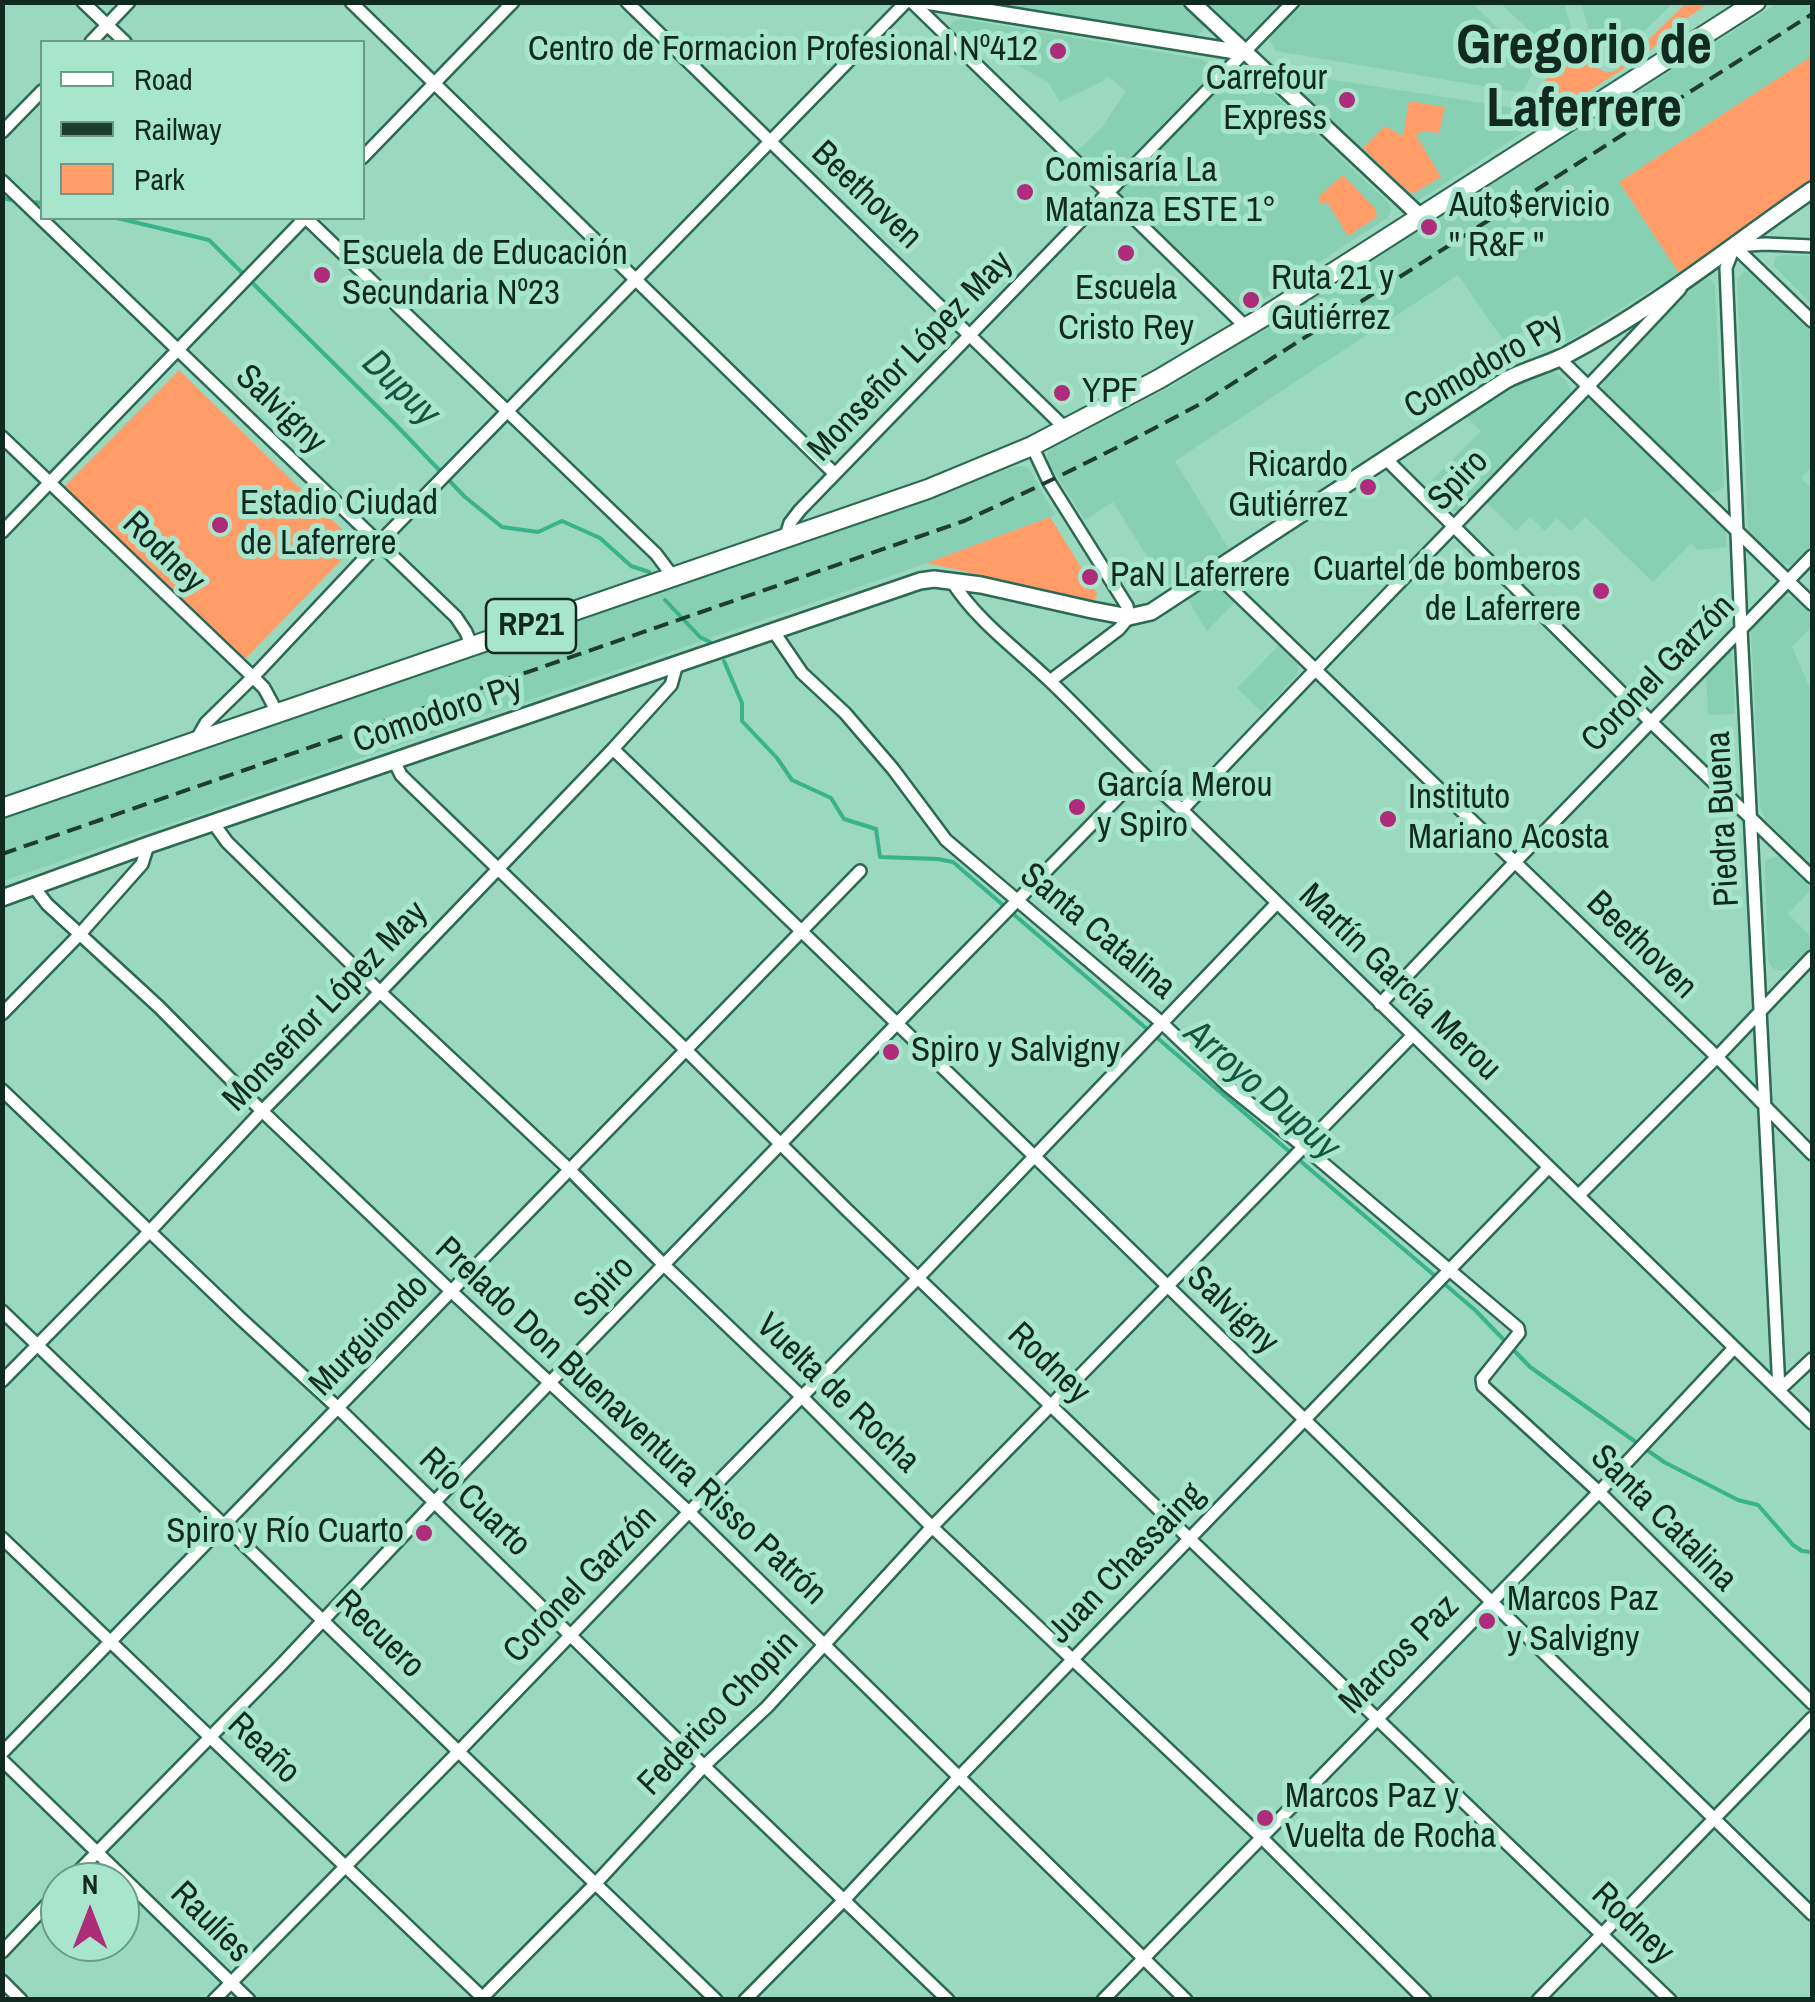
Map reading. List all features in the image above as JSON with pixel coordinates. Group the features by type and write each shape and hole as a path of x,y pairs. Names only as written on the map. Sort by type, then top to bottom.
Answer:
{"main road":[{"name":"RP21","path":"2,808 928,490 1032,446 1157,380 1246,326 1756,2"},
{"name":"Comodoro Py","path":"2,898 920,582 934,579 981,584 1129,616 1150,612 1506,380 1560,359 1692,277 1812,190"}],"street":[{"path":"83,2 123,40"},
{"path":"92,40 129,2"},
{"path":"351,2 835,474"},
{"path":"365,155 513,2"},
{"name":"Beethoven","path":"628,2 1066,430"},
{"path":"195,742 206,722 909,2 1246,326"},
{"path":"928,2 1244,53"},
{"path":"1192,2 1420,216"},
{"name":"Monseñor López May","path":"785,540 790,523 835,474 1293,2"},
{"path":"2,132 40,93"},
{"name":"Salvigny","path":"5,183 40,216"},
{"name":"Salvigny","path":"44,220 456,617 472,646"},
{"path":"2,532 304,220"},
{"path":"308,220 656,554 674,578"},
{"path":"1734,246 1812,246"},
{"path":"1734,246 1812,321"},
{"name":"Piedra Buena","path":"1734,246 1726,268 1779,1390"},
{"name":"Spiro","path":"1182,810 1692,277"},
{"path":"1560,359 1812,604"},
{"name":"Rodney","path":"2,437 264,688 278,714"},
{"path":"1032,446 1049,482 1127,606 1129,616"},
{"path":"1386,458 1812,877"},
{"name":"Coronel Garzón","path":"1380,1004 1812,556"},
{"name":"Beethoven","path":"1213,571 1812,1154"},
{"name":"Martín García Merou","path":"952,580 965,602 1812,1423"},
{"name":"Comodoro Py","path":"1050,681 1120,628 1129,616"},
{"name":"Santa Catalina","path":"774,632 802,673 868,738 938,832 1228,1086 1518,1328 1519,1333 1482,1379 1484,1386 1598,1492 1812,1704"},
{"name":"Monseñor López May","path":"2,1381 613,749 671,685 676,664"},
{"name":"Salvigny","path":"613,749 1306,1418 1812,1914"},
{"name":"Rodney","path":"394,761 408,782 846,1210 1670,2000"},
{"name":"Spiro","path":"87,1862 1141,774"},
{"name":"Vuelta de Rocha","path":"214,824 227,842 380,992 570,1170 932,1527 1261,1836 1425,2000"},
{"path":"2,1014 142,864 148,845"},
{"name":"Murguiondo","path":"2,1756 860,871"},
{"name":"Prelado Don Buenaventura Risso Patrón","path":"34,887 47,904 159,1007 262,1111 689,1512 1186,2000"},
{"name":"Coronel Garzón","path":"214,2000 919,1277 1277,903"},
{"path":"1580,1195 1812,957"},
{"name":"Federico Chopin","path":"483,1999 704,1766 767,1707 932,1527 1413,1035"},
{"name":"Río Cuarto","path":"2,1090 338,1408 948,2000"},
{"name":"Juan Chassaing","path":"745,2000 1549,1166"},
{"name":"Recuero","path":"2,1310 716,2000"},
{"name":"Marcos Paz","path":"1103,2000 1734,1348"},
{"path":"1779,1390 1812,1359"},
{"name":"Reaño","path":"2,1538 483,1999"},
{"path":"1538,2000 1812,1718"},
{"name":"Raulíes","path":"2,1756 250,2000"},
{"path":"2,1952 40,1911"},
{"path":"2,1981 22,2000"}],"shaded area":[{"path":"1581,2 1673,3 1609,62 1600,60 1596,54"},
{"path":"989,3 1182,3 1204,27 1195,36"},
{"path":"1199,3 1283,3 1251,36 1241,38"},
{"path":"1300,3 1472,3 1530,60 1534,70 1524,90 1518,92 1276,51 1270,42 1272,31"},
{"path":"1500,3 1564,3 1573,34 1571,41 1549,49"},
{"path":"1778,3 1812,3 1812,56 1619,182 1679,273 1561,345 1547,325 1535,332 1530,327 1505,343 1458,275 1175,461 1229,549 1166,587 1113,502 1085,520 1048,463 1047,452 1051,449 1174,385"},
{"path":"963,19 1201,59 1210,64 1212,73 1115,174 1102,176 1076,152 1103,126 1126,91 1107,76 1060,102 1048,82 993,52 993,48 985,47 974,58 949,28 954,21"},
{"path":"1235,67 1249,71 1390,204 1391,212 1254,305 1239,309 1119,192 1121,185"},
{"path":"1282,72 1522,109 1530,114 1532,123 1530,128 1419,200 1410,201 1279,77"},
{"path":"1812,256 1812,305 1773,265 1776,257"},
{"path":"1745,271 1812,333 1812,467 1801,478 1812,489 1812,545 1790,565 1783,564 1752,537 1748,528 1737,279"},
{"path":"1707,279 1715,286 1724,487 1709,493 1602,386 1604,378 1689,289"},
{"path":"1552,370 1566,380 1570,396 1457,511 1447,511 1424,488 1481,431 1466,416 1525,379"},
{"path":"1585,399 1594,401 1725,528 1727,547 1698,550 1691,543 1653,582 1585,517 1571,531 1557,518 1545,531 1530,517 1516,531 1484,500"},
{"path":"1024,466 1055,515 902,572 3,881 2,819"},
{"path":"1214,582 1236,601 1207,631 1187,598"},
{"path":"1783,596 1797,598 1812,614 1812,626 1792,647 1812,693 1812,867 1765,819 1760,807 1751,632 1755,621"},
{"path":"1281,643 1297,659 1298,674 1262,712 1237,688"},
{"path":"1727,651 1732,653 1735,714 1708,715 1706,671"},
{"path":"1778,856 1812,889 1788,914 1812,938 1812,946 1790,968 1781,971 1772,968 1768,960 1765,863"}],"green space":[{"path":"1686,3 1709,3 1645,55 1550,116 1543,93 1547,78 1555,69 1577,61 1605,72 1614,71"},
{"path":"1812,56 1812,184 1679,273 1619,182"},
{"path":"1409,101 1445,107 1439,133 1423,131 1416,135 1441,177 1414,193 1408,192 1363,148 1385,126 1403,136"},
{"path":"1343,175 1375,208 1377,217 1348,236 1327,202 1322,205 1318,197"},
{"name":"Estadio Ciudad de Laferrere","path":"179,370 357,544 243,661 64,487"},
{"path":"1050,517 1097,593 1095,601 927,563"}],"waterway":[{"name":"Dupuy","path":"2,198 17,201"},
{"name":"Dupuy","path":"32,202 40,203"},
{"name":"Dupuy","path":"125,220 209,240 465,497 502,527 538,532 562,521 600,538 631,566 649,572"},
{"name":"Arroyo Dupuy","path":"665,600 700,637 710,642"},
{"name":"Arroyo Dupuy","path":"724,661 742,703 742,721 792,780 831,798 844,819 876,829 880,857 953,862 1291,1153"},
{"name":"Arroyo Dupuy","path":"1298,1159 1475,1310 1530,1367 1664,1462 1738,1500 1758,1505 1793,1545 1812,1552"}],"railway":[{"path":"2,854 964,521 1202,403 1812,14"}],"place":[{"name":"Centro de Formacion Profesional Nº412","path":"1058,51"},
{"name":"Carrefour Express","path":"1347,100"},
{"name":"Comisaría La Matanza ESTE 1°","path":"1025,192"},
{"name":"Auto$ervicio '' R&F ''","path":"1429,227"},
{"name":"Escuela Cristo Rey","path":"1126,253"},
{"name":"Escuela de Educación Secundaria Nº23","path":"322,275"},
{"name":"Ruta 21 y Gutiérrez","path":"1251,300"},
{"name":"YPF","path":"1062,393"},
{"name":"Ricardo Gutiérrez","path":"1368,487"},
{"name":"Estadio Ciudad de Laferrere","path":"220,525"},
{"name":"PaN Laferrere","path":"1090,577"},
{"name":"Cuartel de bomberos de Laferrere","path":"1601,591"},
{"name":"García Merou y Spiro","path":"1077,807"},
{"name":"Instituto Mariano Acosta","path":"1388,819"},
{"name":"Spiro y Salvigny","path":"891,1052"},
{"name":"Spiro y Río Cuarto","path":"424,1533"},
{"name":"Marcos Paz y Salvigny","path":"1487,1621"},
{"name":"Marcos Paz y Vuelta de Rocha","path":"1265,1818"}],"district":[{"name":"Gregorio de Laferrere","path":"1584,80"}]}
